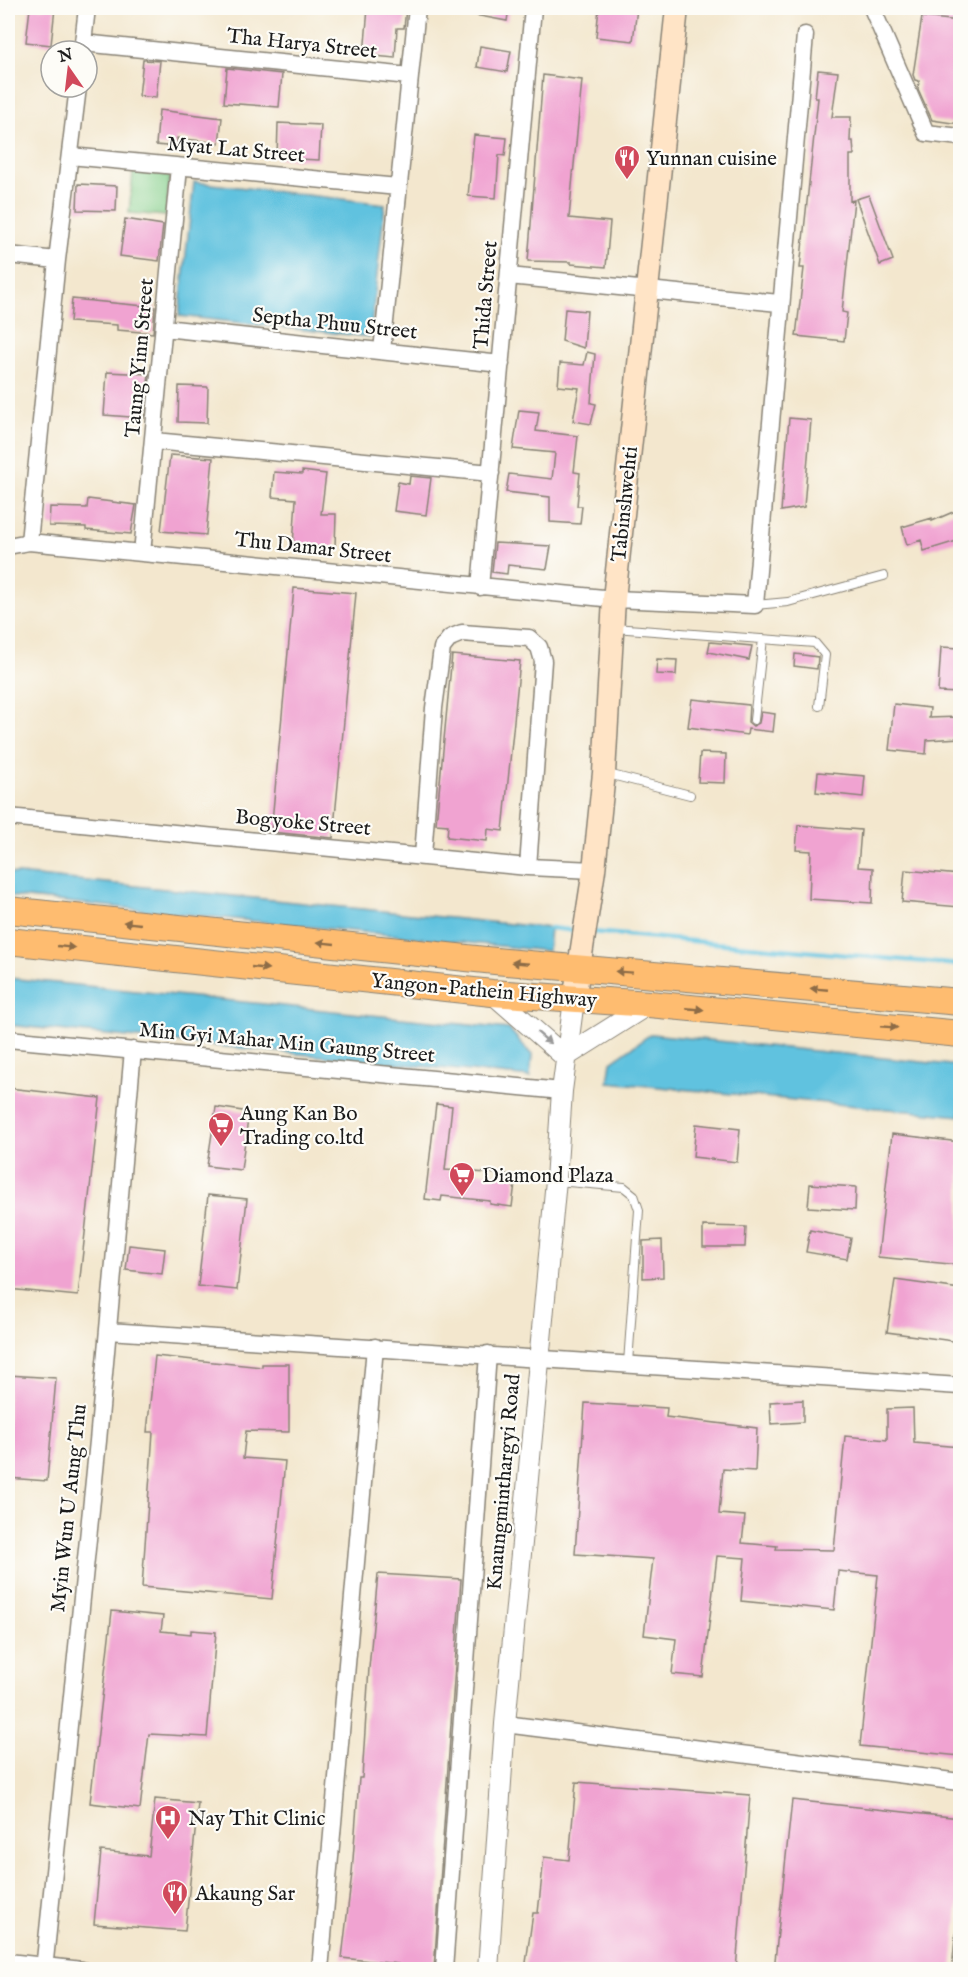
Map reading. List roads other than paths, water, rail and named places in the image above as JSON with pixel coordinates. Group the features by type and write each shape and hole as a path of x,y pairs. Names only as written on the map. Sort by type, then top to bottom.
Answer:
{"main road":[{"name":"Tabinshwehti","path":"574,1000 594,870 604,773 614,599 676,8"},
{"name":"Yangon-Pathein Highway","path":"8,910 578,968 960,1002"},
{"name":"Yangon-Pathein Highway","path":"8,941 492,993 649,1004 960,1034"}],"street":[{"path":"84,39 87,8"},
{"path":"382,351 417,8"},
{"name":"Thida Street","path":"480,587 533,8"},
{"path":"872,8 926,133 960,137"},
{"path":"755,604 779,303 805,35"},
{"name":"Tha Harya Street","path":"99,48 409,76"},
{"path":"29,542 57,260 77,99"},
{"name":"Myat Lat Street","path":"70,156 398,187"},
{"name":"Taung Yinn Street","path":"142,553 179,167"},
{"path":"8,255 57,260"},
{"path":"509,276 779,303"},
{"name":"Septha Phuu Street","path":"164,328 501,364"},
{"path":"153,441 491,473"},
{"name":"Thu Damar Street","path":"8,546 29,542 614,599 755,604"},
{"path":"423,856 434,708 442,648 450,638 462,633 529,638 539,647 543,661 528,867"},
{"name":"Bogyoke Street","path":"8,817 528,867 594,870"},
{"path":"492,993 566,1056 649,1004"},
{"name":"Knaungminthargyi Road","path":"488,1970 506,1724 556,1180 562,1091 574,1000"},
{"name":"Min Gyi Mahar Min Gaung Street","path":"8,1039 562,1091"},
{"name":"Myin Wun U Aung Thu","path":"44,1968 108,1330 133,1050"},
{"path":"108,1330 960,1386"},
{"path":"320,1970 375,1347"},
{"path":"444,1970 488,1354"},
{"path":"506,1724 960,1782"},
{"path":"8,1962 44,1968 82,1970"}],"lane":[{"path":"755,604 788,602 884,576"},
{"path":"613,628 815,643 825,655 819,706"},
{"path":"754,720 763,639"},
{"path":"604,773 690,795"},
{"path":"556,1180 624,1187 634,1195 639,1210 628,1363"}],"water":[{"path":"194,182 385,204 370,337 179,316"},
{"path":"8,873 550,928 548,951 8,896"},
{"path":"8,978 509,1029 532,1055 530,1077 8,1025"},
{"path":"651,1034 960,1066 960,1116 608,1082 611,1062"}],"waterway":[{"path":"550,928 577,931"},
{"path":"592,932 960,965"}],"place":[{"name":"Yunnan cuisine","path":"627,181"},
{"name":"Aung Kan Bo Trading co.ltd","path":"221,1148"},
{"name":"Diamond Plaza","path":"462,1198"},
{"name":"Nay Thit Clinic","path":"168,1841"},
{"name":"Akaung Sar","path":"175,1916"}]}
